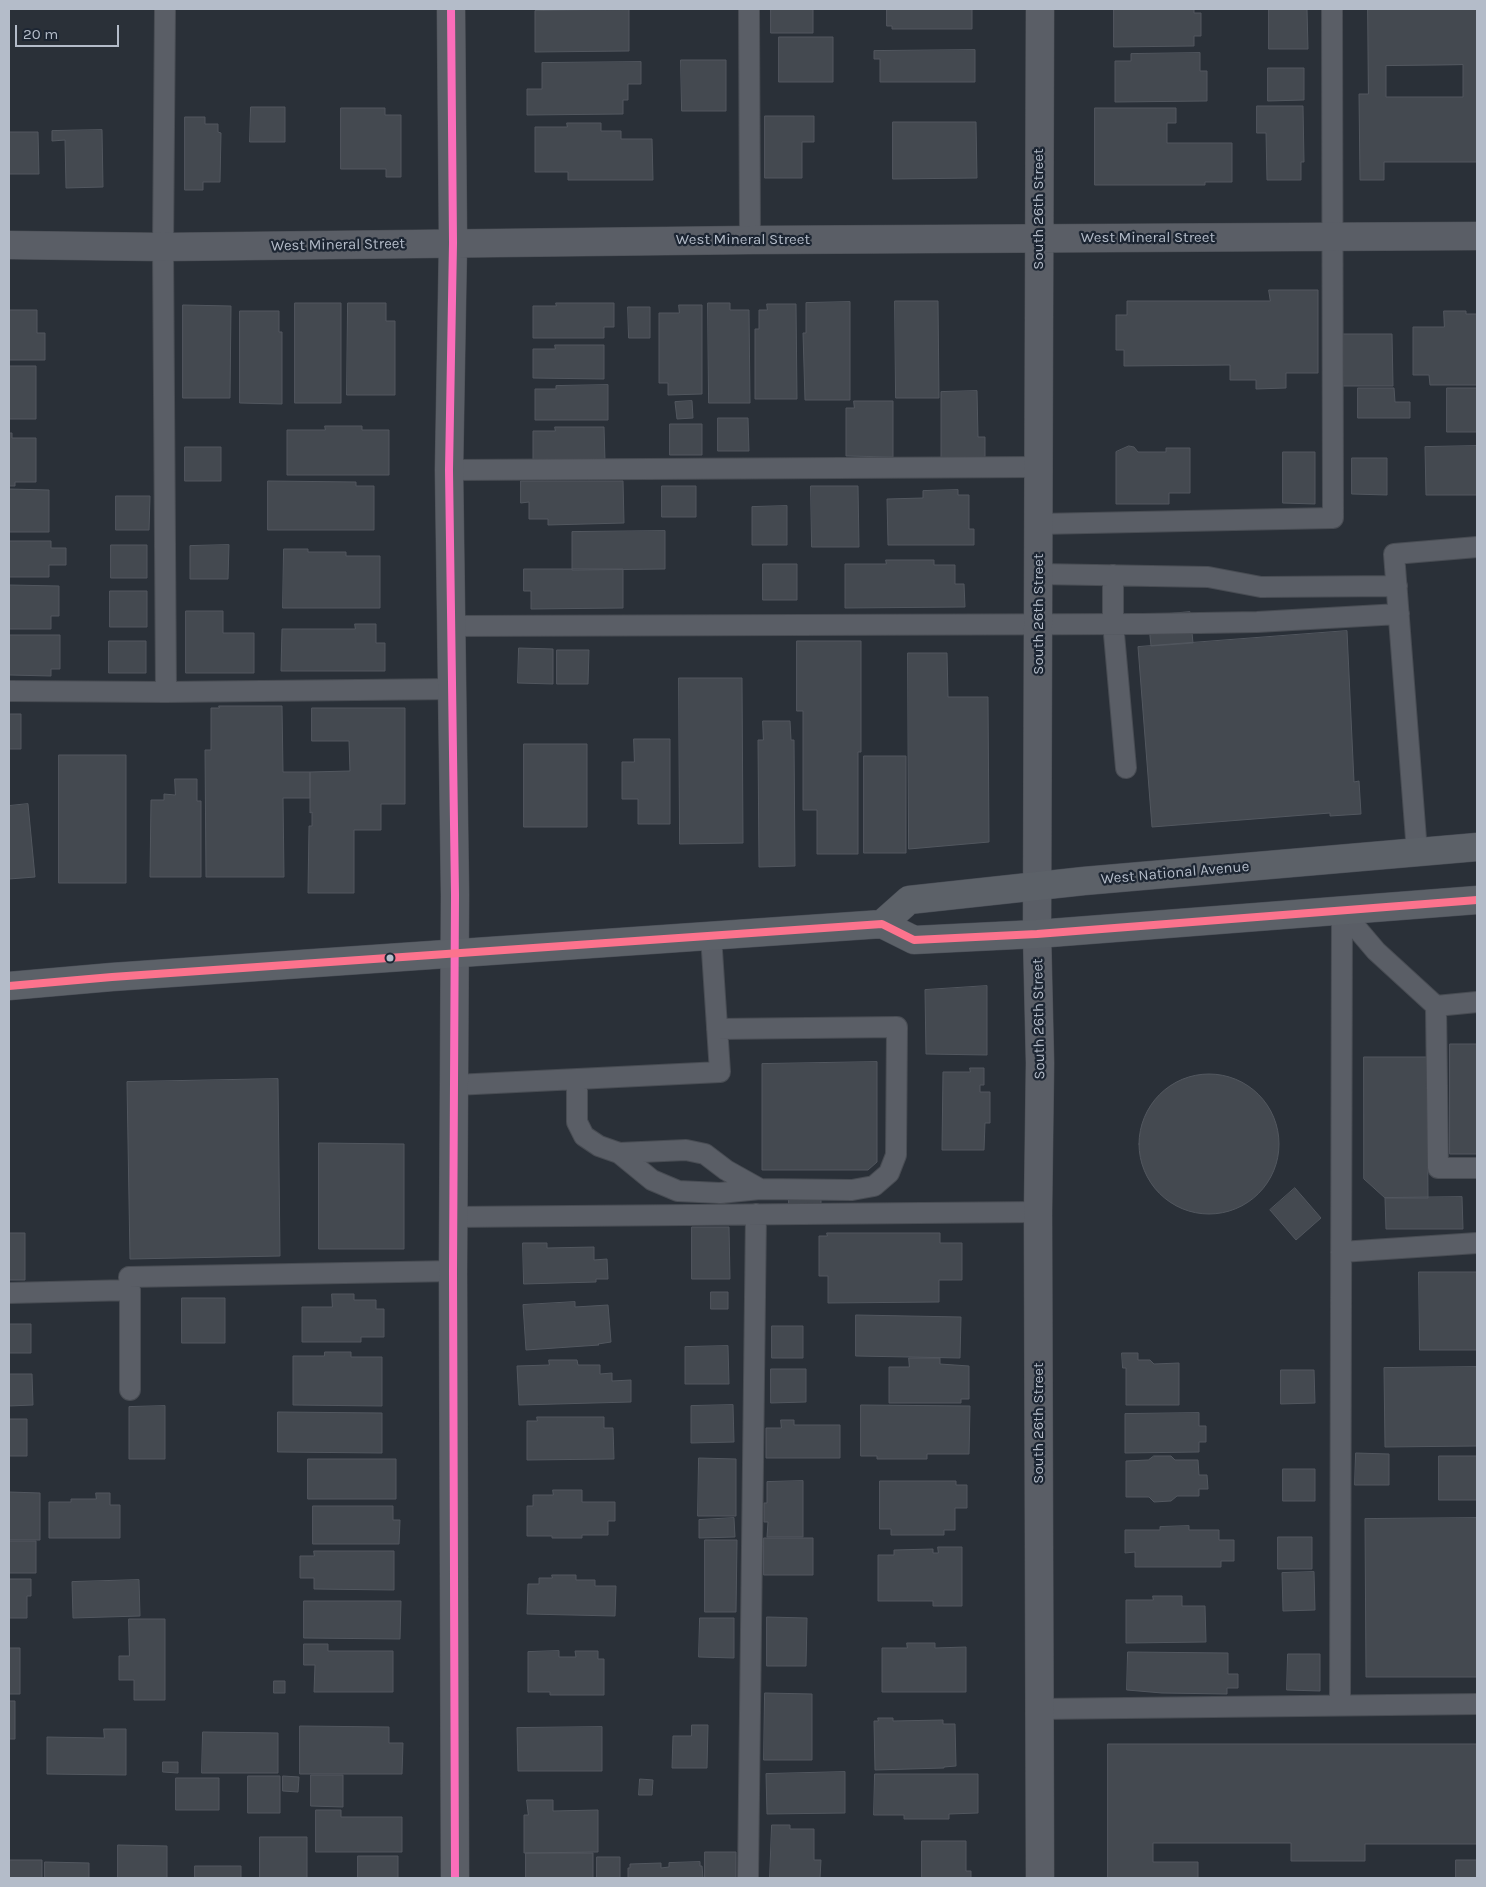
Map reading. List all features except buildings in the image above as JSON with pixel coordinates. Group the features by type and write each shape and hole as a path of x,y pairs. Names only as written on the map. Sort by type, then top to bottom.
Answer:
{"main road":[{"name":"West National Avenue","path":"882,924 909,900 1038,885 1477,847"},
{"path":"9,986 112,976 882,924 914,940 1037,934 1477,900"}],"street":[{"path":"450,9 453,243 449,470 455,954 452,1271 455,1878"},
{"name":"South 26th Street","path":"1040,9 1037,934 1040,1062 1038,1212 1040,1878"},
{"name":"West Mineral Street","path":"9,245 163,247 750,240 1477,236"}],"lane":[{"path":"165,9 163,247 166,692"},
{"path":"749,9 750,240"},
{"path":"1039,524 1333,518 1334,236 1332,9"},
{"path":"449,470 1039,467"},
{"path":"1417,852 1394,554 1477,547"},
{"path":"1039,574 1208,577 1261,587 1397,586"},
{"path":"1113,575 1113,623 1126,768"},
{"path":"452,626 1142,624 1257,622 1399,614"},
{"path":"9,691 166,692 452,689"},
{"path":"1342,911 1376,951 1436,1006 1438,1168 1477,1168"},
{"path":"1340,1705 1342,911"},
{"path":"455,1085 720,1072 711,936"},
{"path":"1436,1006 1477,1002"},
{"path":"578,1079 578,1122 584,1136 599,1146 619,1153 652,1180 678,1191 720,1193 760,1189 852,1190 874,1186 889,1173 896,1156 897,1027 717,1029"},
{"path":"619,1153 686,1150 705,1154 726,1170 760,1189"},
{"path":"453,1217 1038,1212"},
{"path":"748,1878 756,1214"},
{"path":"1341,1252 1477,1243"},
{"path":"130,1390 129,1277 452,1271"},
{"path":"9,1293 130,1290"},
{"path":"1039,1709 1477,1704"}],"transit line":[{"path":"451,9 453,243 449,470 455,895 453,1271 455,1878"},
{"path":"9,986 112,977 882,924 914,940 1037,934 1477,900"}]}
